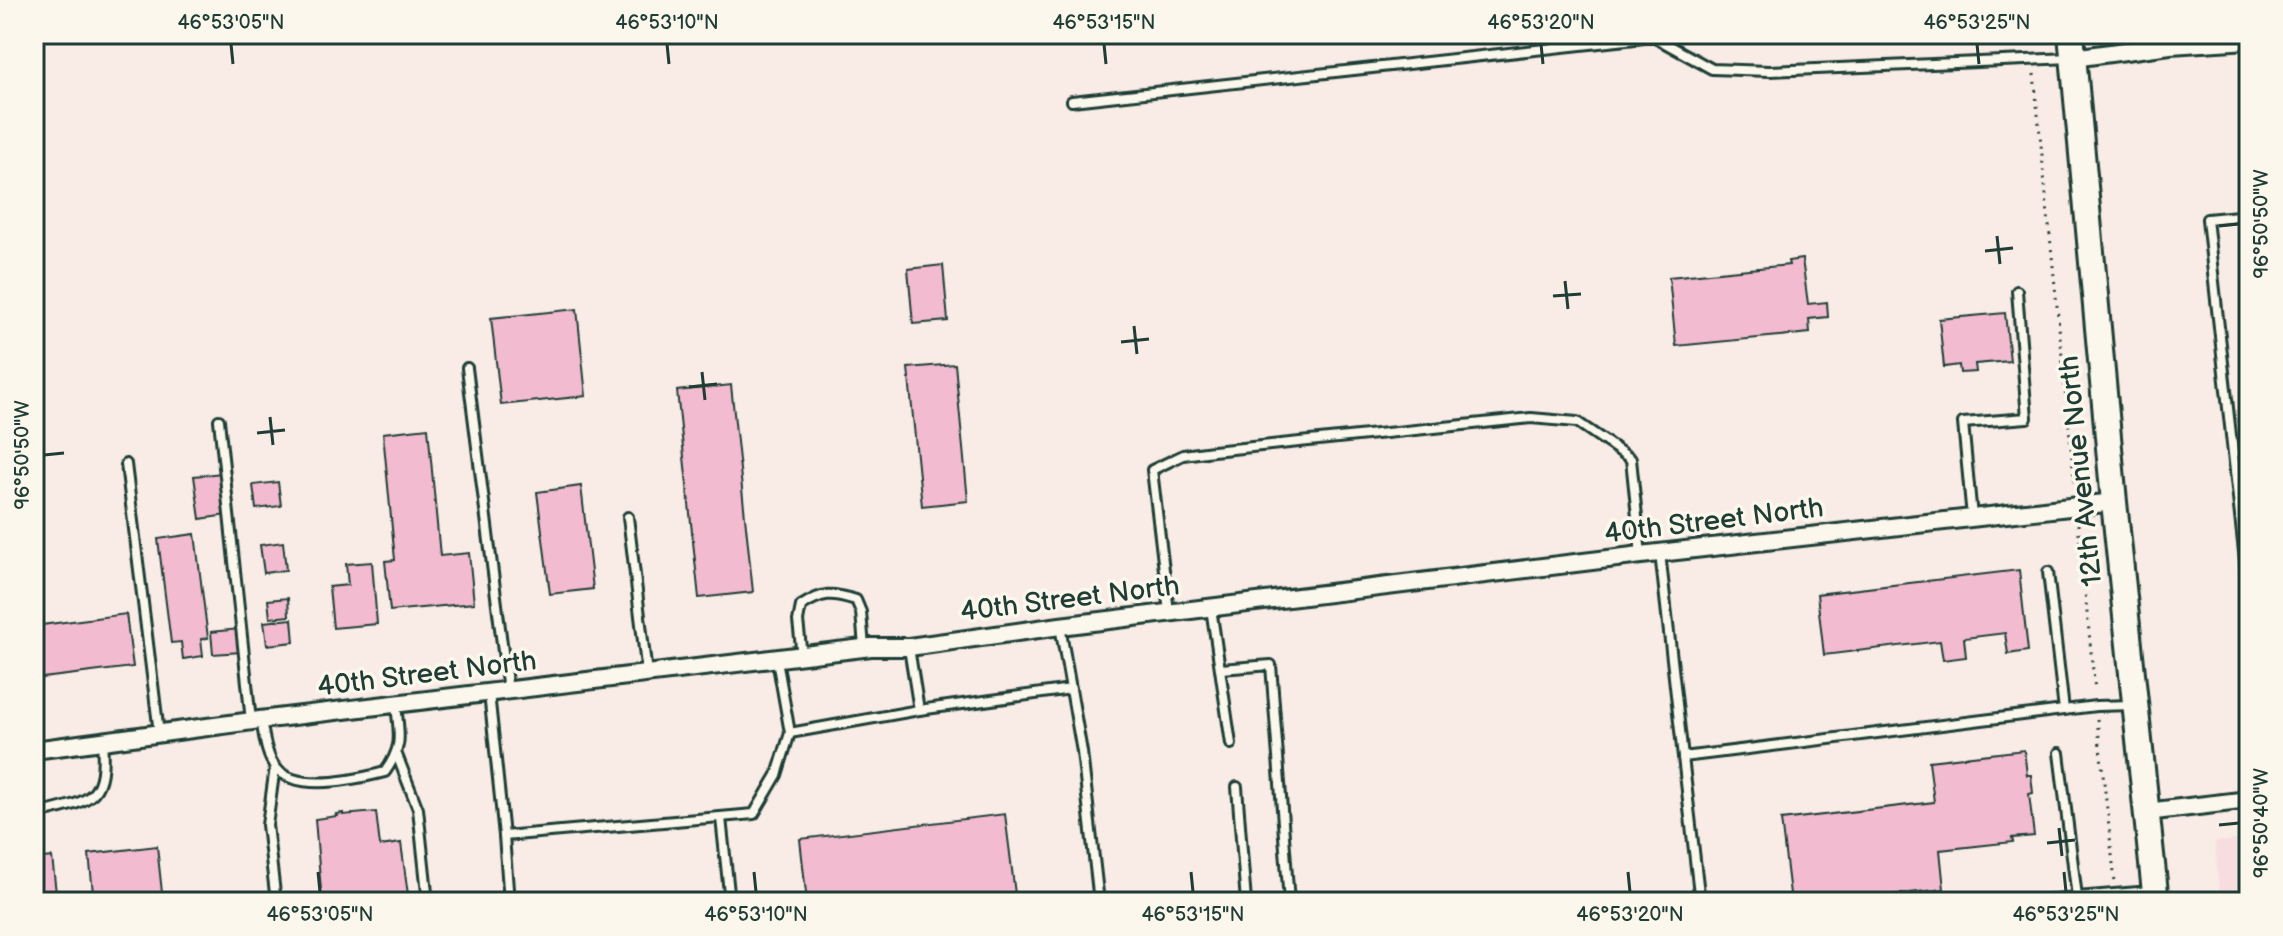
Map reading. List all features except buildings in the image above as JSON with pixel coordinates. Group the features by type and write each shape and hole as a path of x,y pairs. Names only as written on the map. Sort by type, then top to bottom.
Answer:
{"main road":[{"name":"12th Avenue North","path":"2072,46 2114,502 2156,896"}],"street":[{"path":"2072,46 2169,40 2249,40"},
{"name":"40th Street North","path":"34,750 256,720 864,648 909,647 1641,555 2114,502"},
{"path":"2146,812 2249,800"}],"lane":[{"path":"1072,101 1654,37 1712,69 1769,71 2032,58 2072,46"},
{"path":"2249,215 2207,219 2249,597"},
{"path":"1972,517 1963,423 2027,418 2017,291"},
{"path":"467,368 508,691"},
{"path":"1169,612 1152,470 1183,455 1213,451 1531,418 1577,422 1631,459 1641,555"},
{"path":"219,420 256,720 275,767 289,778 306,783 363,778 385,772 397,755 400,738 396,705"},
{"path":"126,464 159,733"},
{"path":"628,517 647,675"},
{"path":"1660,553 1700,902"},
{"path":"2048,572 2064,710"},
{"path":"802,657 798,621 801,606 817,597 835,593 856,600 861,612 864,648"},
{"path":"1211,608 1231,744"},
{"path":"1060,626 1082,752 1099,902"},
{"path":"909,647 919,710"},
{"path":"504,836 754,814 777,775 790,733 777,660"},
{"path":"1221,669 1271,665 1289,902"},
{"path":"790,733 919,710 1071,689"},
{"path":"489,693 509,902"},
{"path":"1683,757 2064,710 2135,705"},
{"path":"34,815 91,798 100,788 104,770 102,739"},
{"path":"2059,753 2078,899"},
{"path":"397,755 418,809 428,902"},
{"path":"275,767 267,825 276,902"},
{"path":"1237,787 1246,902"},
{"path":"721,818 730,902"},
{"path":"2022,902 2156,896"}],"path":[{"path":"2030,34 2077,506"}],"shaded area":[{"path":"2249,839 2249,902 2220,902 2215,842"}]}
